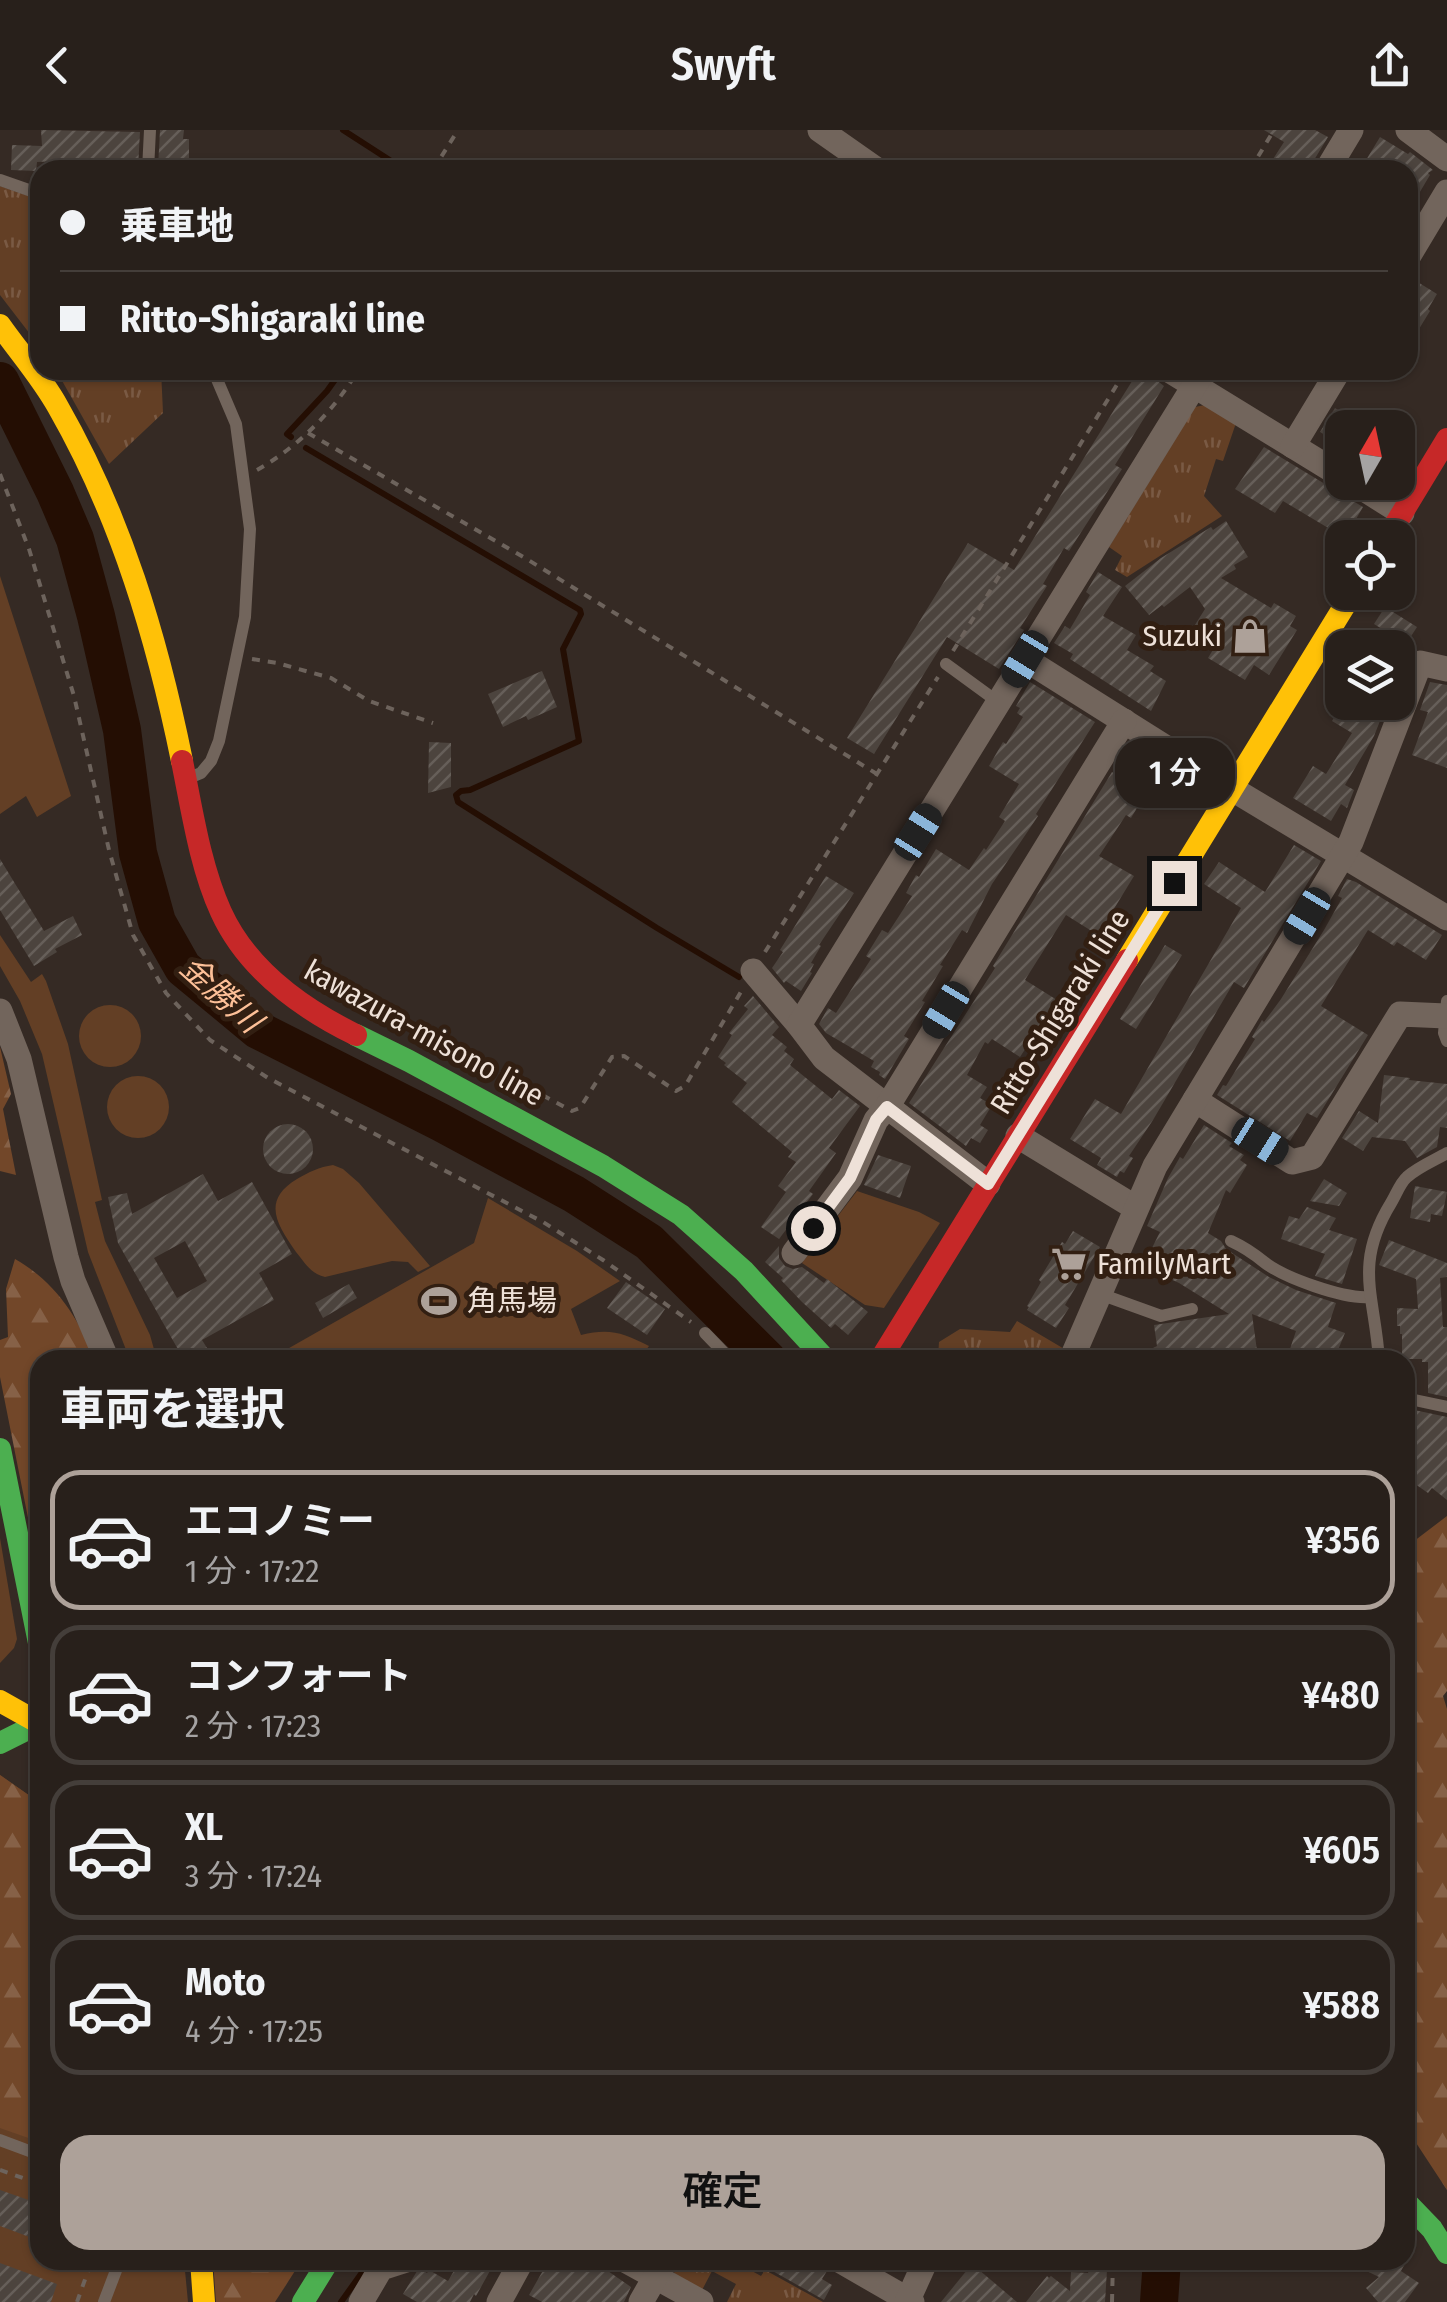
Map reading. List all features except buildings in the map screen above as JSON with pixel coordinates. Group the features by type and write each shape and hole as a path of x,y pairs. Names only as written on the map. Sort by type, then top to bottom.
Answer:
{"main road":[{"name":"kawazura-misono line","path":"0,325 30,368"},
{"name":"kawazura-misono line","path":"39,380 57,406 113,519 139,588 168,686 198,841 221,912 247,954 282,990 337,1026 603,1166 681,1215 744,1271 817,1350"},
{"path":"1397,520 1447,439"},
{"name":"Ritto-Shigaraki line","path":"886,1350 1342,610"},
{"path":"0,1449 30,1598"},
{"path":"0,1702 30,1718"},
{"path":"0,1742 30,1728"},
{"path":"1415,2208 1439,2224 1447,2253"},
{"path":"202,2270 204,2302"},
{"path":"303,2302 323,2270"}],"street":[{"path":"820,130 864,160"},
{"path":"1332,160 1351,130"},
{"path":"1408,130 1447,159"},
{"path":"1418,240 1447,192"},
{"path":"799,1026 1198,380"},
{"path":"1202,380 1325,466"},
{"path":"1293,446 1333,380"},
{"path":"1383,500 1402,512"},
{"path":"1025,659 1447,918"},
{"path":"1075,1350 1155,1166 1351,842 1420,663 1447,669"},
{"path":"794,1253 850,1178 876,1120 1124,720"},
{"path":"753,971 824,1058 988,1184"},
{"path":"0,1011 19,1059 66,1257 103,1350"},
{"path":"1195,1100 1292,1162 1312,1156 1400,1014 1446,1020"},
{"path":"1018,1136 1136,1208"},
{"path":"361,2302 380,2270"},
{"path":"499,2302 517,2270"},
{"path":"642,2302 659,2270"},
{"path":"662,2270 701,2302"},
{"path":"856,2270 909,2301 922,2270"}],"lane":[{"path":"148,160 150,130"},
{"path":"0,180 30,190"},
{"path":"186,779 201,773 219,741 246,617 250,529 236,424 217,380"},
{"path":"946,664 998,702"},
{"path":"1377,1350 1369,1297 1370,1247 1380,1221 1406,1178 1447,1153"},
{"path":"1231,1241 1257,1253 1262,1261 1284,1273 1327,1290 1369,1297"},
{"path":"1100,1294 1161,1316 1192,1309"},
{"path":"705,1333 721,1350"},
{"path":"1415,1400 1447,1407"},
{"path":"0,2140 30,2150"},
{"path":"104,2302 116,2270"}],"path":[{"path":"439,160 458,130"},
{"path":"1256,160 1274,130"},
{"path":"243,473 260,469 308,433 353,380"},
{"path":"428,1040 479,1061 572,1111 580,1108 612,1057 624,1056 676,1091 685,1086 1120,380"},
{"path":"308,433 525,558 877,774"},
{"path":"238,656 331,678 369,702 433,723"},
{"path":"0,2170 30,2180"},
{"path":"76,2302 88,2270"},
{"path":"1112,2302 1114,2270"}],"green space":[{"path":"0,186 30,196 30,334 0,295"},
{"path":"62,380 161,380 163,413 109,464"},
{"path":"1205,405 1236,423 1223,461 1216,459 1204,496 1222,516 1127,577 1115,570 1122,556 1109,547 1195,407"},
{"path":"0,576 71,796 37,817 26,796 0,814"},
{"path":"0,935 31,982 42,974 46,981 68,1044 102,1200 95,1202 105,1241 154,1350 126,1350 88,1252 42,1054 0,966"},
{"path":"110,1005 132,1014 141,1036 132,1058 110,1067 88,1058 79,1036 88,1014"},
{"path":"0,1047 11,1094 3,1109 16,1175 0,1171"},
{"path":"138,1076 160,1085 169,1107 160,1129 138,1138 116,1129 107,1107 116,1085"},
{"path":"333,1165 359,1183 430,1266 418,1272 408,1262 392,1261 325,1277 309,1268 283,1232 276,1204 286,1187 297,1179"},
{"path":"857,1191 940,1223 884,1308 865,1305 802,1263"},
{"path":"488,1198 620,1281 571,1309 581,1335 616,1333 649,1346 646,1350 286,1350 474,1243"},
{"path":"15,1259 42,1278 64,1302 90,1350 30,1350 30,1528 0,1377 0,1340 8,1337 6,1289"},
{"path":"1017,1321 1066,1350 938,1350 939,1342 960,1329 1010,1332"},
{"path":"1447,1516 1447,1691 1443,1696 1447,1709 1447,2190 1415,2141 1415,1540"},
{"path":"0,1538 17,1639 0,1663"},
{"path":"0,1775 30,1796 30,2270 185,2270 188,2302 0,2302"},
{"path":"0,1775 30,1796 30,2138 0,2128"},
{"path":"214,2270 296,2270 275,2302 216,2302"},
{"path":"750,2270 761,2276 765,2270 823,2302 727,2302 736,2284 712,2271 701,2292 675,2279 674,2271"}],"waterway":[{"path":"343,130 390,160"},
{"path":"291,437 287,434 335,380"},
{"name":"金勝川","path":"0,381 75,539 122,730 138,853 157,922 183,968 258,1030 574,1194 649,1242 758,1350"},
{"path":"306,448 580,610 563,649 579,741 461,791 456,795 458,802 739,977"},
{"path":"341,2302 364,2270"},
{"name":"金勝川","path":"1159,2302 1161,2270"}],"traffic: fast":[{"path":"356,1035 603,1166 681,1215 744,1271 817,1350"},
{"path":"0,1449 30,1598"},
{"path":"0,1743 30,1728"},
{"path":"1415,2211 1447,2253"},
{"path":"303,2302 323,2270"}],"traffic: slow":[{"path":"0,325 30,364"},
{"path":"41,380 80,449 118,535 161,669 182,761"},
{"path":"1127,960 1342,610"},
{"path":"0,1701 30,1718"},
{"path":"202,2270 204,2302"}],"traffic: jam":[{"path":"1398,520 1447,439"},
{"path":"182,761 207,876 232,933 278,985 356,1035"},
{"path":"886,1350 1127,960"}],"place":[{"name":"Suzuki","path":"1250,636"},
{"name":"FamilyMart","path":"1069,1264"},
{"name":"角馬場","path":"439,1301"}],"route":[{"path":"813,1228 850,1178 876,1120 887,1107 988,1184 1174,883"}]}
